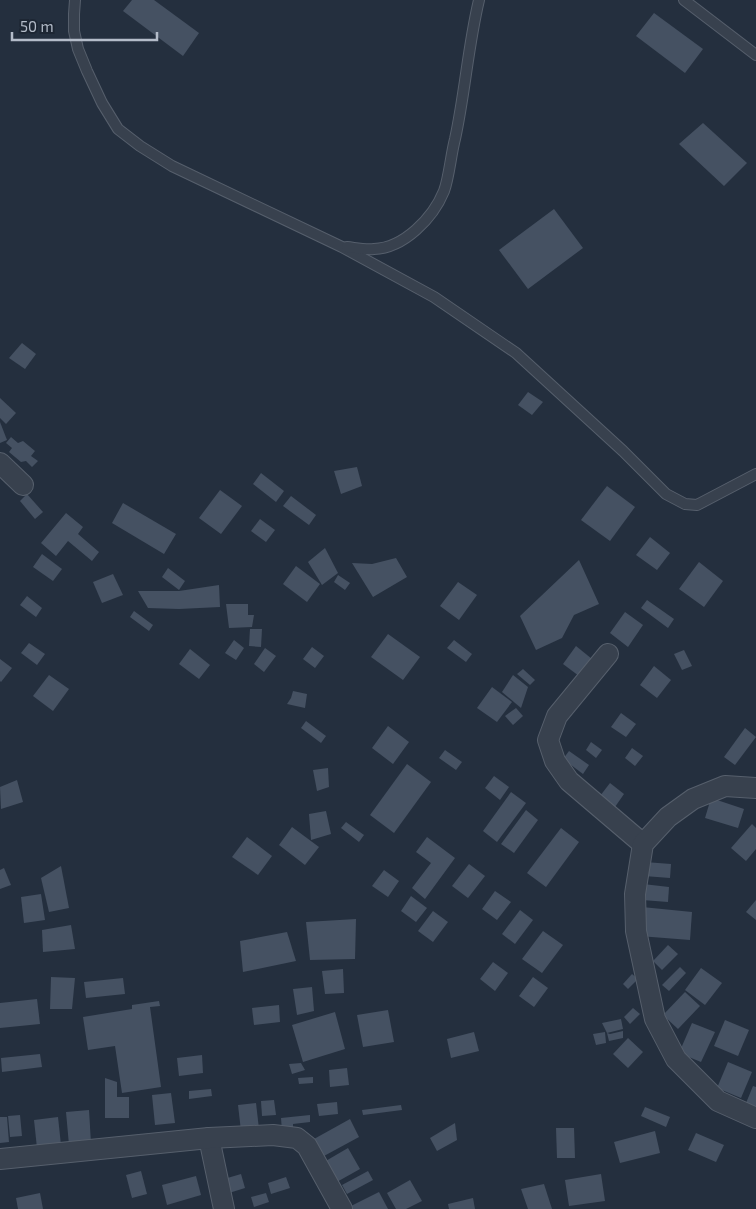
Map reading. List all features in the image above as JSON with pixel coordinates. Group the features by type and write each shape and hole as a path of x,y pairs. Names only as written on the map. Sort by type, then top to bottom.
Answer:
{"street":[{"path":"0,463 23,485"},
{"path":"608,654 557,716 548,740 555,761 569,781 643,844"},
{"path":"756,788 725,786 693,798 668,817 643,844 636,894 636,931 655,1019 676,1059 718,1101 756,1118"},
{"path":"0,1159 209,1138 273,1136 297,1138 307,1146 342,1209"},
{"path":"209,1138 224,1209"}],"lane":[{"path":"75,0 74,31 78,49 102,103 118,129 140,146 172,166 342,247 434,297 516,353 623,450 666,494 685,504 697,505 756,474"},
{"path":"342,247 374,249 390,245 406,238 431,214 444,190 460,112 472,30 479,0"},
{"path":"684,0 756,55"}],"building":[{"path":"132,0 154,0 199,33 183,56 123,11"},
{"path":"654,13 703,49 685,73 636,36"},
{"path":"703,123 747,163 724,186 679,144"},
{"path":"554,209 583,248 528,289 499,250"},
{"path":"22,343 36,354 25,369 9,358"},
{"path":"528,392 543,402 532,415 518,405"},
{"path":"0,398 16,413 6,424 0,418"},
{"path":"0,422 7,440 0,443"},
{"path":"11,437 18,443 23,441 35,451 31,456 38,461 32,467 26,461 21,462 9,452 12,448 6,443"},
{"path":"357,467 362,486 341,494 334,471"},
{"path":"261,473 284,491 276,502 253,484"},
{"path":"607,486 635,507 610,541 581,520"},
{"path":"220,490 242,506 221,534 199,518"},
{"path":"27,494 43,512 35,519 20,501"},
{"path":"291,496 316,515 309,525 283,506"},
{"path":"123,503 176,534 164,554 112,523"},
{"path":"66,513 83,527 78,534 99,552 92,561 68,541 56,556 41,543"},
{"path":"260,519 275,530 266,542 251,531"},
{"path":"650,537 670,553 657,570 636,555"},
{"path":"325,548 338,573 322,585 308,562"},
{"path":"42,554 62,569 53,581 33,567"},
{"path":"396,558 407,577 373,597 352,563 372,564"},
{"path":"579,560 599,604 574,615 562,638 536,650 520,616"},
{"path":"699,562 723,581 704,607 679,589"},
{"path":"296,566 320,584 307,602 283,584"},
{"path":"168,568 185,581 179,590 162,577"},
{"path":"113,574 123,595 102,603 93,582"},
{"path":"338,575 350,583 345,590 334,582"},
{"path":"458,582 477,595 459,620 440,606"},
{"path":"219,585 220,607 148,608 138,591 179,591"},
{"path":"27,596 42,608 36,617 20,605"},
{"path":"647,600 674,619 668,628 641,608"},
{"path":"226,604 248,604 248,615 254,615 252,627 229,628"},
{"path":"134,611 153,625 149,631 130,617"},
{"path":"625,612 643,625 628,647 610,633"},
{"path":"250,629 262,629 261,647 249,646"},
{"path":"388,634 420,657 403,680 371,657"},
{"path":"234,640 244,648 236,660 225,653"},
{"path":"454,640 472,654 466,662 447,648"},
{"path":"29,643 45,654 37,665 21,653"},
{"path":"576,646 592,659 579,676 563,664"},
{"path":"312,647 324,656 315,668 303,659"},
{"path":"265,648 276,656 264,672 254,664"},
{"path":"190,649 210,665 199,679 179,664"},
{"path":"684,650 692,666 682,670 674,654"},
{"path":"0,659 12,668 1,682 0,681"},
{"path":"654,666 671,680 657,698 640,685"},
{"path":"523,669 535,680 530,685 517,674"},
{"path":"49,675 69,689 53,711 33,696"},
{"path":"513,675 528,687 521,708 502,692"},
{"path":"492,687 512,702 497,722 477,708"},
{"path":"293,691 307,694 305,708 287,704"},
{"path":"516,708 523,716 513,725 505,716"},
{"path":"621,713 636,724 626,737 611,727"},
{"path":"306,721 326,736 321,743 301,728"},
{"path":"388,726 409,742 393,764 372,748"},
{"path":"745,728 756,737 735,765 724,757"},
{"path":"591,742 602,750 596,758 586,750"},
{"path":"632,748 643,756 635,766 625,758"},
{"path":"445,750 462,762 456,770 439,758"},
{"path":"569,751 589,765 583,774 563,759"},
{"path":"407,764 431,782 394,833 370,815"},
{"path":"328,768 329,787 317,791 313,770"},
{"path":"494,776 509,787 500,800 485,788"},
{"path":"17,780 23,802 1,809 0,787"},
{"path":"610,783 624,794 615,807 600,796"},
{"path":"511,792 526,803 497,842 483,831"},
{"path":"711,798 744,809 738,828 705,818"},
{"path":"526,810 538,820 514,853 501,844"},
{"path":"326,811 331,834 311,840 309,814"},
{"path":"346,822 364,835 359,842 341,828"},
{"path":"752,824 756,828 756,849 746,861 731,848"},
{"path":"292,827 319,847 305,865 279,845"},
{"path":"561,828 579,842 546,887 527,873"},
{"path":"247,837 272,856 258,875 232,857"},
{"path":"427,837 455,858 425,899 412,888 431,863 416,852"},
{"path":"645,862 671,864 670,878 644,876"},
{"path":"469,864 485,876 468,898 452,886"},
{"path":"61,866 69,908 49,912 41,878"},
{"path":"4,868 11,885 0,889 0,870"},
{"path":"384,870 399,881 388,897 372,886"},
{"path":"643,884 669,887 668,902 642,900"},
{"path":"495,891 511,902 497,920 482,909"},
{"path":"41,894 45,920 24,923 21,897"},
{"path":"411,896 427,908 416,922 401,911"},
{"path":"756,900 756,920 746,912"},
{"path":"642,907 692,912 690,940 639,936"},
{"path":"520,910 533,920 515,944 502,934"},
{"path":"433,911 448,922 433,942 418,931"},
{"path":"356,919 355,959 310,960 306,922"},
{"path":"71,925 75,949 43,952 42,930"},
{"path":"543,931 563,945 542,973 522,959"},
{"path":"287,932 296,961 243,972 240,941"},
{"path":"668,945 678,954 662,970 653,961"},
{"path":"493,962 508,973 495,991 480,979"},
{"path":"680,967 686,973 669,991 662,985"},
{"path":"701,968 722,983 705,1005 685,990"},
{"path":"343,969 344,993 325,994 322,971"},
{"path":"632,974 638,979 628,989 623,984"},
{"path":"51,977 75,978 72,1009 50,1009"},
{"path":"533,977 548,988 534,1007 519,996"},
{"path":"123,978 125,994 86,998 84,982"},
{"path":"312,987 314,1011 297,1015 293,989"},
{"path":"685,992 700,1006 678,1029 663,1015"},
{"path":"37,999 40,1024 0,1028 0,1003"},
{"path":"159,1001 160,1006 150,1007 161,1087 122,1093 115,1046 88,1050 83,1017 132,1009 132,1005"},
{"path":"279,1005 280,1022 254,1025 252,1008"},
{"path":"633,1008 640,1014 630,1024 624,1017"},
{"path":"388,1010 394,1042 363,1047 357,1015"},
{"path":"335,1012 345,1049 303,1062 292,1025"},
{"path":"621,1019 623,1029 607,1033 602,1023"},
{"path":"725,1020 749,1030 738,1056 714,1046"},
{"path":"692,1023 715,1032 701,1062 679,1053"},
{"path":"623,1031 623,1038 609,1041 607,1033"},
{"path":"474,1032 479,1051 451,1058 447,1039"},
{"path":"605,1032 606,1043 596,1045 593,1034"},
{"path":"628,1038 643,1052 628,1068 613,1054"},
{"path":"40,1054 42,1067 2,1072 1,1058"},
{"path":"202,1055 203,1073 179,1076 177,1058"},
{"path":"728,1062 752,1072 741,1098 717,1088"},
{"path":"301,1063 305,1070 292,1074 289,1064"},
{"path":"347,1068 349,1085 330,1087 329,1070"},
{"path":"313,1077 313,1083 299,1084 298,1078"},
{"path":"105,1078 117,1082 117,1097 129,1097 129,1118 105,1118"},
{"path":"753,1086 756,1087 756,1107 754,1112 744,1108"},
{"path":"211,1089 212,1096 189,1099 189,1091"},
{"path":"171,1093 175,1123 155,1125 152,1095"},
{"path":"274,1100 276,1115 262,1116 261,1101"},
{"path":"337,1102 338,1114 319,1116 317,1104"},
{"path":"256,1103 259,1129 241,1131 238,1105"},
{"path":"401,1105 402,1110 363,1115 362,1110"},
{"path":"645,1107 670,1117 666,1127 641,1116"},
{"path":"89,1110 91,1143 69,1145 66,1112"},
{"path":"20,1115 22,1136 10,1137 8,1116"},
{"path":"310,1115 310,1122 293,1124 293,1130 282,1131 281,1118"},
{"path":"0,1117 7,1117 9,1142 0,1143"},
{"path":"58,1117 61,1145 37,1148 34,1120"},
{"path":"350,1119 359,1137 324,1156 314,1139"},
{"path":"455,1123 457,1140 437,1151 430,1138"},
{"path":"556,1128 574,1128 575,1158 557,1158"},
{"path":"655,1131 660,1153 620,1163 614,1142"},
{"path":"696,1133 724,1145 716,1162 688,1150"},
{"path":"348,1148 360,1169 335,1183 324,1162"},
{"path":"141,1171 147,1194 132,1198 126,1175"},
{"path":"368,1171 373,1180 347,1194 342,1185"},
{"path":"241,1174 245,1188 229,1193 224,1179"},
{"path":"601,1174 605,1201 569,1206 565,1180"},
{"path":"196,1176 201,1195 167,1205 162,1185"},
{"path":"286,1177 290,1188 271,1194 268,1183"},
{"path":"410,1180 422,1201 406,1209 396,1209 387,1193"},
{"path":"544,1184 552,1209 528,1209 521,1189"},
{"path":"379,1192 388,1209 352,1209 351,1206"},
{"path":"40,1193 43,1209 18,1209 16,1198"},
{"path":"266,1193 269,1202 254,1207 251,1197"},
{"path":"473,1198 475,1209 449,1209 448,1204"}]}
